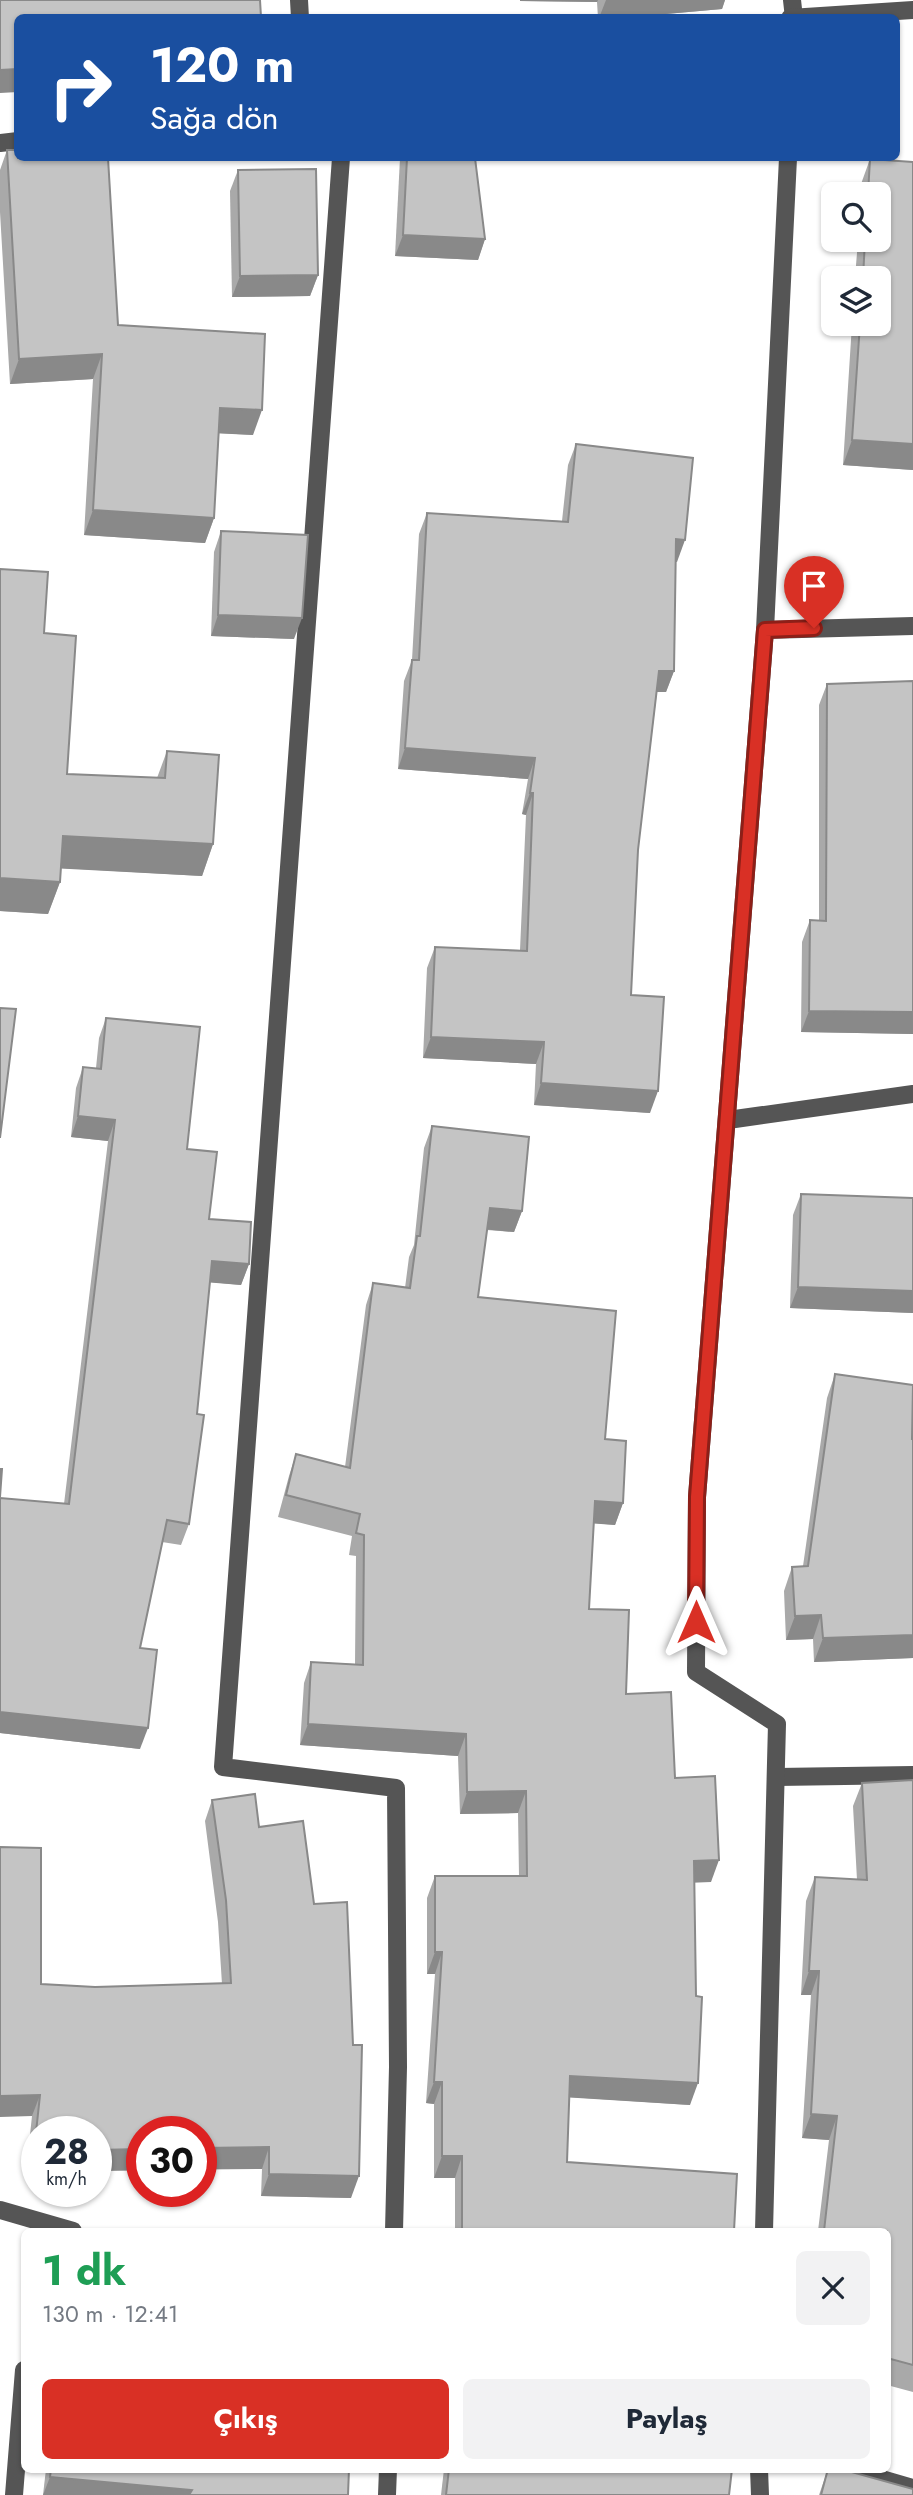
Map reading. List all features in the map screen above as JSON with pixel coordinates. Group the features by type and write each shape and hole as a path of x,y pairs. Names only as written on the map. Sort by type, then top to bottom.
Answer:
{"street":[{"path":"844,14 913,10"},
{"path":"341,161 223,1767 396,1788 398,2067 394,2228"},
{"path":"764,2228 777,1724 696,1672 697,1497 765,630 788,161"},
{"path":"765,630 913,626"},
{"path":"728,1120 913,1094"},
{"path":"777,1777 913,1775"},
{"path":"0,2210 37,2225 55,2228"},
{"path":"13,2495 21,2404"},
{"path":"387,2495 388,2473"},
{"path":"759,2473 760,2495"},
{"path":"861,2473 913,2488"}],"building":[{"path":"0,0 260,0 261,14 14,14 14,69 0,70"},
{"path":"7,150 14,150 14,161 108,161 118,325 265,334 262,410 220,408 214,518 93,510 102,354 19,359"},
{"path":"407,161 475,161 485,239 403,235"},
{"path":"870,161 913,162 913,444 852,440 859,336 891,336 891,266 864,266 864,252 891,252 891,182 869,182"},
{"path":"316,169 318,275 240,276 238,170"},
{"path":"576,444 693,458 685,540 676,539 674,671 659,671 638,850 631,995 664,997 658,1091 541,1083 544,1042 431,1037 435,947 527,951 533,793 530,793 535,758 405,748 412,660 419,660 427,513 568,522"},
{"path":"221,531 308,535 302,618 218,615"},
{"path":"0,569 48,572 44,633 76,636 67,774 165,778 167,751 219,755 213,844 63,836 60,882 0,878"},
{"path":"913,681 913,1012 809,1011 810,920 826,921 827,684"},
{"path":"0,1008 16,1009 0,1138"},
{"path":"106,1018 200,1027 187,1149 217,1152 209,1219 251,1222 249,1264 212,1261 197,1414 204,1415 189,1524 167,1520 140,1648 157,1650 148,1728 0,1712 0,1498 69,1504 115,1120 78,1116 83,1067 101,1069"},
{"path":"432,1126 529,1137 522,1211 490,1208 478,1297 616,1311 605,1439 626,1441 623,1503 595,1501 589,1609 629,1610 626,1694 671,1692 675,1778 715,1776 719,1860 694,1861 696,1996 702,1997 698,2083 570,2076 567,2162 737,2174 734,2228 462,2228 462,2156 442,2156 442,2082 434,2082 442,1952 435,1952 435,1876 527,1876 526,1791 467,1792 466,1734 308,1724 311,1662 363,1665 364,1535 356,1533 360,1514 286,1495 296,1454 350,1468 373,1283 410,1288 417,1236 420,1236"},
{"path":"801,1194 913,1198 913,1291 798,1287"},
{"path":"835,1374 913,1385 913,1635 823,1638 821,1615 795,1616 792,1567 808,1566"},
{"path":"913,1780 913,2365 891,2359 891,2228 824,2228 837,2116 811,2114 819,1971 809,1971 815,1877 867,1880 862,1783"},
{"path":"255,1794 259,1827 303,1821 314,1904 347,1902 353,2045 362,2045 359,2176 269,2174 269,2147 217,2148 217,2116 126,2116 126,2149 112,2150 112,2116 38,2116 40,2095 0,2096 0,1847 41,1848 41,1984 95,1987 231,1983 226,1900 212,1800"},
{"path":"50,2473 349,2473 348,2495 189,2495 192,2490 50,2477"},
{"path":"449,2473 732,2473 729,2495 446,2495"},
{"path":"827,2473 855,2473 913,2489 913,2495 821,2495"}],"route":[{"path":"696,1622 697,1497 765,630 814,628"}]}
